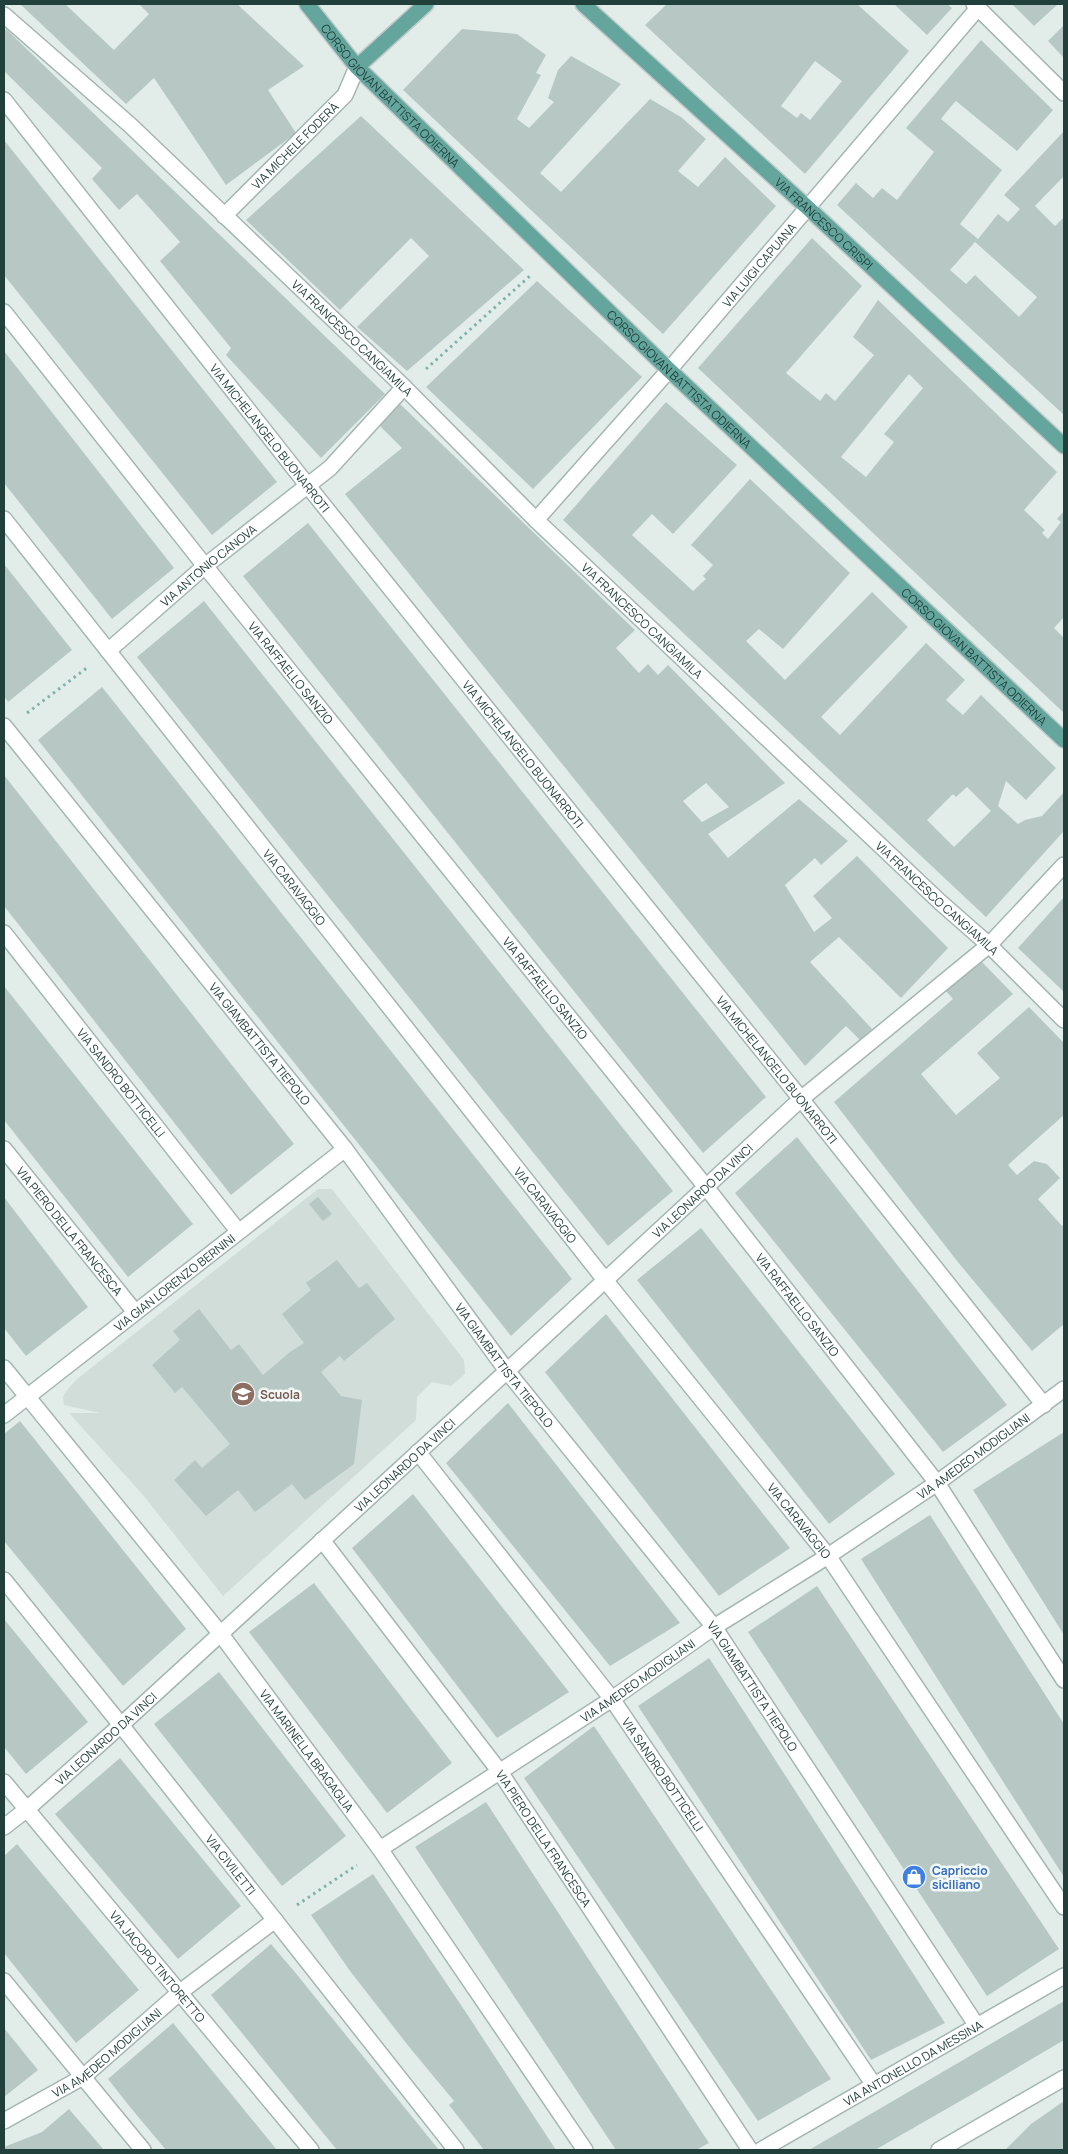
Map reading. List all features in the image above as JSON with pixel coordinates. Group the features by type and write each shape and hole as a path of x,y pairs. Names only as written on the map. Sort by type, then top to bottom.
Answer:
{"main road":[{"path":"356,67 426,4"},
{"name":"VIA FRANCESCO CRISPI","path":"583,4 808,208 1064,446"},
{"name":"CORSO GIOVAN BATTISTA ODIERNA","path":"309,5 356,67 669,370 1064,740"}],"street":[{"name":"VIA LUIGI CAPUANA","path":"536,520 669,370 808,208 976,6"},
{"path":"976,6 1064,93"},
{"name":"VIA FRANCESCO CANGIAMILA","path":"4,15 130,125 404,387 536,520 940,902 988,945 1064,1020"},
{"name":"VIA MICHELE FODERÀ","path":"224,216 345,95 356,67"},
{"name":"VIA MICHELANGELO BUONARROTI","path":"4,100 308,486 801,1099 1044,1405"},
{"name":"VIA RAFFAELLO SANZIO","path":"4,312 205,566 706,1187 937,1483 1064,1680"},
{"name":"VIA ANTONIO CANOVA","path":"108,651 205,566 330,468 404,387"},
{"name":"VIA CARAVAGGIO","path":"4,519 605,1280 828,1556 1064,1907"},
{"name":"VIA GIAMBATTISTA TIEPOLO","path":"5,728 345,1149 507,1371 714,1627 977,2026"},
{"name":"VIA LEONARDO DA VINCI","path":"4,1827 26,1810 121,1724 801,1099 988,945 1064,865"},
{"name":"VIA SANDRO BOTTICELLI","path":"4,933 238,1231"},
{"name":"VIA PIERO DELLA FRANCESCA","path":"4,1149 135,1312"},
{"name":"VIA GIAN LORENZO BERNINI","path":"4,1415 345,1149"},
{"name":"VIA MARINELLA BRAGAGLIA","path":"4,1368 220,1633 380,1849 585,2150"},
{"name":"VIA AMEDEO MODIGLIANI","path":"380,1849 612,1700 714,1627 828,1556 937,1483 1064,1389"},
{"name":"VIA SANDRO BOTTICELLI","path":"418,1452 612,1700 874,2085"},
{"name":"VIA PIERO DELLA FRANCESCA","path":"322,1540 500,1772 750,2150"},
{"name":"VIA CIVILETTI","path":"4,1580 121,1724 456,2150"},
{"name":"VIA JACOPO TINTORETTO","path":"4,1782 311,2150"},
{"name":"VIA AMEDEO MODIGLIANI","path":"4,2122 83,2078 180,1993 275,1920"},
{"name":"VIA ANTONELLO DA MESSINA","path":"761,2150 1064,1976"},
{"path":"4,1980 143,2150"},
{"path":"938,2150 1064,2078"}],"path":[{"path":"434,362 552,257"},
{"path":"5,728 108,651"},
{"path":"275,1920 380,1849"}],"shaded area":[{"name":"Scuola","path":"318,1189 332,1189 464,1360 465,1374 451,1386 432,1382 417,1397 416,1420 223,1596 143,1495 69,1413 100,1413 64,1405 63,1397 77,1379"}],"building":[{"path":"20,4 65,4 114,50 149,14 139,4 237,4 304,66 268,90 296,133 226,185 154,78 126,104"},
{"path":"667,4 857,4 909,51 805,174 645,25","holes":["815,61 842,81 810,120 801,113 797,118 781,106"]},
{"path":"894,4 947,4 952,8 927,35"},
{"path":"1012,4 1058,4 1034,26"},
{"path":"1064,25 1064,58 1048,41"},
{"path":"6,29 385,394 321,458 226,355 231,348 160,261 180,242 137,194 119,210 92,179 102,168 4,71 4,32"},
{"path":"462,29 517,34 546,55 536,73 541,75 517,119 529,128 554,102 548,98 558,70 571,56 621,84 540,173 561,192 650,99 681,117 706,139 678,171 698,187 725,157 776,206 663,334 403,90"},
{"path":"981,40 1053,110 1017,151 956,101 941,119 1002,170 960,224 978,239 998,214 1008,222 1020,209 1004,195 1064,131 1064,176 1035,206 1055,226 1064,217 1064,415 837,205 856,183 873,198 882,188 897,200 934,152 906,128","holes":["975,242 1037,297 1019,317 975,275 966,284 950,270"]},
{"path":"361,116 524,270 407,371 357,327 429,256 411,238 340,310 246,220"},
{"path":"4,140 277,482 212,535 4,275"},
{"path":"812,238 862,286 786,373 820,401 826,393 835,401 874,355 853,337 878,300 1057,472 1024,510 1045,530 1042,533 1048,539 1061,522 1057,519 1064,511 1064,617 1054,628 1064,638 1064,713 698,368","holes":["909,374 923,388 884,434 894,442 866,477 841,457"]},
{"path":"537,281 642,377 533,489 426,387"},
{"path":"4,351 174,568 112,619 4,483"},
{"path":"666,402 737,465 673,534 652,514 632,535 693,591 706,579 703,576 713,565 691,545 750,479 850,573 783,649 759,629 746,641 785,680 872,592 908,627 821,717 840,735 926,643 965,680 946,700 963,715 981,695 1056,768 1026,800 1006,781 998,806 1018,824 1025,820 1042,816 1064,792 1064,831 986,917 563,520","holes":["967,787 991,811 954,847 927,820 953,794 956,797"]},
{"path":"400,404 635,630 616,648 639,673 648,664 658,675 668,665 785,783 708,834 728,858 799,799 848,841 821,865 815,858 785,885 814,932 832,918 813,896 857,856 948,948 901,998 839,937 810,962 872,1029 860,1040 846,1026 805,1066 345,494 402,448 379,425","holes":["706,783 729,807 702,822 683,801"]},
{"path":"308,523 766,1097 703,1153 243,576"},
{"path":"4,564 72,650 8,702 4,696"},
{"path":"204,601 673,1191 608,1246 137,657"},
{"path":"102,687 572,1279 511,1336 38,740"},
{"path":"4,775 294,1144 231,1195 4,906"},
{"path":"1064,897 1064,992 1018,948"},
{"path":"981,961 1013,994 921,1074 956,1115 1000,1078 977,1053 1029,1007 1064,1043 1064,1115 1008,1165 1017,1175 1034,1161 1047,1164 1060,1178 1038,1199 1062,1226 1064,1224 1064,1324 1032,1351 957,1261 834,1102 953,999 946,991"},
{"path":"4,986 193,1224 128,1277 4,1120"},
{"path":"797,1137 1007,1405 943,1452 735,1193"},
{"path":"4,1197 88,1307 26,1356 4,1328"},
{"path":"318,1197 332,1214 323,1221 309,1204"},
{"path":"701,1228 895,1474 829,1524 637,1280"},
{"path":"337,1260 359,1288 367,1283 395,1319 344,1361 340,1356 321,1372 341,1396 362,1400 354,1464 305,1500 292,1484 255,1512 238,1490 206,1516 174,1480 195,1460 202,1468 230,1444 182,1387 175,1393 152,1365 180,1340 173,1331 199,1309 231,1350 239,1344 263,1375 290,1352 304,1343 282,1314 311,1290 306,1283"},
{"path":"606,1314 790,1548 719,1596 545,1372"},
{"path":"508,1403 680,1623 610,1666 446,1463"},
{"path":"20,1421 186,1629 123,1686 4,1541 4,1434"},
{"path":"1064,1432 1064,1635 973,1490"},
{"path":"413,1494 569,1692 497,1738 352,1548"},
{"path":"930,1515 1064,1724 1064,1877 861,1559"},
{"path":"314,1583 452,1763 387,1813 249,1632"},
{"path":"817,1586 1059,1949 987,1996 748,1632"},
{"path":"4,1619 88,1722 26,1774 4,1747"},
{"path":"709,1658 945,2023 871,2060 638,1706"},
{"path":"219,1672 346,1836 282,1886 154,1724"},
{"path":"594,1726 831,2079 758,2121 524,1778"},
{"path":"120,1758 241,1906 178,1959 55,1814"},
{"path":"486,1802 709,2143 696,2150 616,2150 415,1847"},
{"path":"17,1844 139,1990 76,2043 4,1953 4,1856"},
{"path":"373,1874 556,2150 484,2150 449,2105 454,2101 350,1971 311,1915"},
{"path":"271,1944 439,2150 337,2150 211,1995"},
{"path":"1064,2001 1064,2040 976,2092 875,2150 809,2150"},
{"path":"173,2023 277,2150 166,2150 130,2107 108,2079"},
{"path":"4,2028 38,2070 4,2097"},
{"path":"1064,2101 1064,2150 1005,2150 1031,2124"},
{"path":"69,2109 104,2150 4,2150 4,2147 42,2132"}],"place":[{"name":"Scuola","path":"243,1394"},
{"name":"Capriccio siciliano","path":"914,1877"}]}
